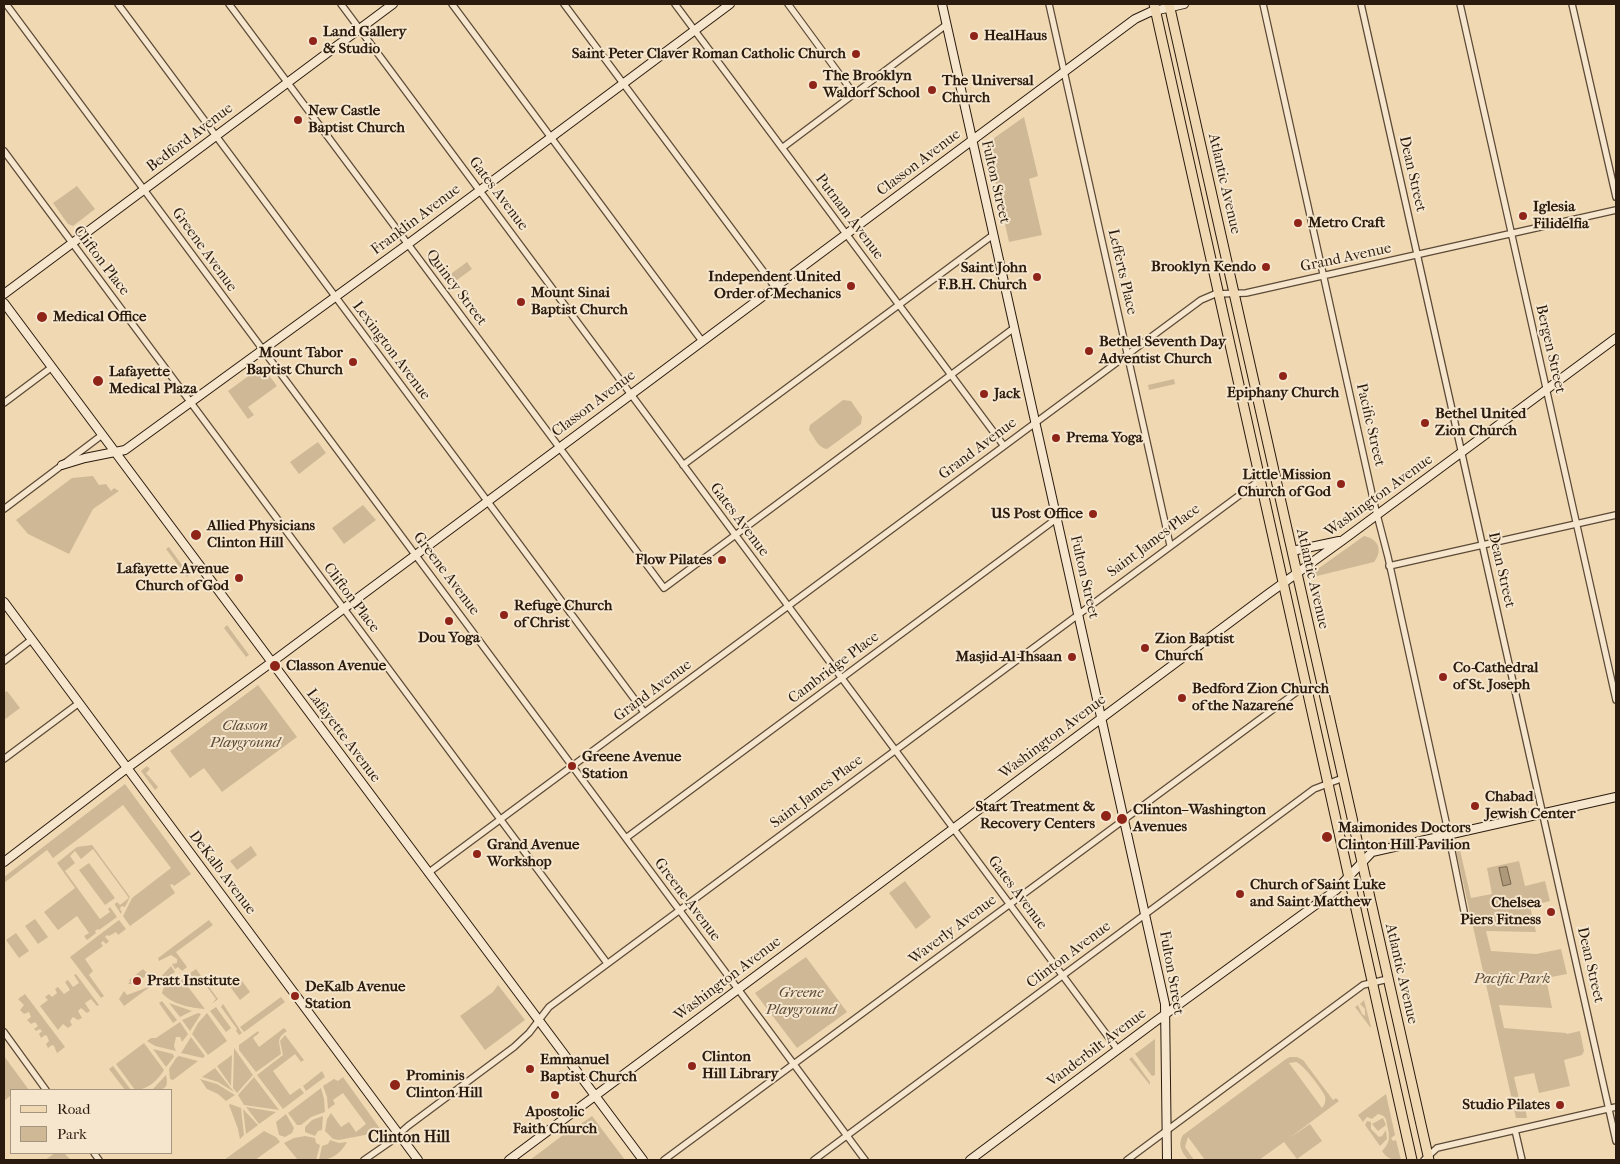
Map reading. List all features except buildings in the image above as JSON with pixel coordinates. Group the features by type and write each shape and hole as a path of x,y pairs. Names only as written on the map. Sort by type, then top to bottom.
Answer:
{"main road":[{"name":"Bedford Avenue","path":"4,294 393,4"},
{"name":"Franklin Avenue","path":"62,465 125,450 408,244 730,4"},
{"name":"Fulton Street","path":"942,4 1165,1004 1167,1160"},
{"name":"Classon Avenue","path":"4,862 127,768 1135,19 1154,7 1184,4"},
{"name":"Atlantic Avenue","path":"1170,5 1427,1159"},
{"name":"Atlantic Avenue","path":"1154,7 1412,1160"},
{"name":"Lafayette Avenue","path":"4,303 642,1160"},
{"name":"Washington Avenue","path":"509,1160 1101,718 1616,338"},
{"path":"1292,551 1343,540"},
{"name":"DeKalb Avenue","path":"4,602 418,1160"},
{"name":"Vanderbilt Avenue","path":"970,1160 1336,890 1372,852 1616,797"}],"street":[{"name":"Greene Avenue","path":"6,4 865,1160"},
{"name":"Lexington Avenue","path":"118,4 644,712"},
{"name":"Quincy Street","path":"229,4 664,588 735,534"},
{"name":"Gates Avenue","path":"341,4 1118,1050"},
{"path":"452,4 702,341"},
{"path":"564,4 775,287"},
{"name":"Putnam Avenue","path":"675,4 1004,446"},
{"path":"788,4 854,94"},
{"name":"Lefferts Place","path":"1049,4 1170,545"},
{"name":"Pacific Street","path":"1263,4 1449,835 1464,911"},
{"name":"Dean Street","path":"1361,4 1616,1141"},
{"name":"Bergen Street","path":"1460,4 1616,700"},
{"path":"1572,4 1616,197"},
{"path":"782,148 946,25"},
{"name":"Clifton Place","path":"4,152 607,963"},
{"name":"Grand Avenue","path":"428,873 1202,300 1219,294 1246,293 1616,210"},
{"path":"683,465 993,235"},
{"path":"735,534 1014,328"},
{"path":"4,403 52,367"},
{"path":"4,508 102,435"},
{"name":"Saint James Place","path":"364,1160 514,1047 529,1033 549,1007 1260,480"},
{"path":"1389,566 1616,515"},
{"name":"Cambridge Place","path":"626,838 1056,519"},
{"path":"4,660 32,640"},
{"name":"Waverly Avenue","path":"664,1160 1306,685"},
{"path":"4,759 79,703"},
{"name":"Clinton Avenue","path":"814,1160 1314,789 1343,778"},
{"path":"1126,1160 1363,985 1388,980"},
{"path":"4,1032 45,1089"},
{"path":"1427,1159 1439,1148 1616,1107"},
{"path":"1515,1130 1522,1160"}],"green space":[{"path":"1024,117 1038,176 1029,179 1042,235 1009,242 987,143"},
{"path":"77,186 95,209 73,226 68,224 53,203"},
{"path":"467,262 472,269 453,283 448,276"},
{"path":"262,366 277,386 248,407 254,415 248,419 228,391"},
{"path":"1174,379 1175,384 1149,390 1148,385"},
{"path":"843,400 851,401 862,417 861,424 827,449 821,447 809,430 810,425"},
{"path":"318,442 326,453 299,474 290,462"},
{"path":"93,476 99,485 106,484 111,491 114,488 119,491 93,509 69,554 28,534 16,520 72,478"},
{"path":"363,505 376,520 344,544 332,528"},
{"path":"1364,536 1373,540 1378,546 1377,558 1374,562 1317,576 1314,580 1312,573"},
{"path":"169,547 189,575 187,577 166,549"},
{"path":"227,625 249,655 246,657 224,628"},
{"name":"Classon Playground","path":"258,685 297,737 222,792 204,768 190,778 170,751"},
{"path":"7,691 20,708 4,720 4,693"},
{"path":"147,766 150,769 146,773 158,787 155,790 141,771"},
{"path":"125,784 191,874 174,886 170,885 175,893 130,926 123,916 132,898 171,868 123,805 53,858 47,850 4,883 4,877"},
{"path":"92,845 130,897 125,907 121,906 121,914 115,904 117,902 120,905 129,898 93,849 81,859 75,851 70,856 75,863 65,871 100,919 110,912 108,909 110,907 117,917 95,931 96,933 87,940 84,936 89,933 77,916 58,930 44,912 75,888 57,863 77,847"},
{"path":"251,846 257,855 237,870 230,861"},
{"name":"Pacific Park","path":"1460,850 1471,898 1492,894 1487,868 1519,861 1525,886 1545,881 1550,901 1530,906 1536,932 1486,931 1491,951 1536,954 1561,949 1567,974 1546,978 1552,1008 1499,1005 1504,1028 1567,1034 1580,1031 1584,1051 1582,1055 1564,1060 1570,1086 1539,1093 1534,1073 1514,1077 1521,1107 1525,1107 1527,1118 1516,1118 1456,851"},
{"path":"89,863 115,898 105,905 79,870"},
{"path":"905,881 931,917 916,929 889,893"},
{"path":"35,919 48,937 38,944 25,926"},
{"path":"119,920 126,929 118,935 116,932 109,936 107,935 105,937 109,941 106,944 103,941 101,943 103,946 85,959 93,971 89,975 104,996 101,998 70,957"},
{"path":"209,920 213,925 176,952 187,967 182,971 178,967 175,969 172,964 177,963 177,959 171,955 159,961 158,958"},
{"path":"16,933 29,951 19,958 6,940"},
{"name":"Greene Playground","path":"806,957 847,1012 797,1048 755,993"},
{"path":"171,966 175,972 157,984 156,982"},
{"path":"143,969 148,974 135,984 128,984 129,980"},
{"path":"196,969 218,999 212,1004 216,999 199,976 190,982 188,979 189,974"},
{"path":"76,974 99,1005 97,1006 91,999 85,1003 90,1011 87,1013 81,1008 78,1011 82,1018 78,1020 73,1017 70,1021 72,1025 68,1028 63,1024 58,1030 40,1006 48,1000 45,997 49,994 52,997 57,993 55,989 58,987 64,994 70,990 65,982 68,980 73,987 79,983 74,975"},
{"path":"175,978 182,979 205,1009 176,1003 162,993 170,980"},
{"path":"236,978 240,983 242,981 250,992 240,1000 228,984"},
{"path":"498,985 525,1020 485,1050 460,1016 493,992"},
{"path":"151,986 124,1006 119,999 124,991 127,995"},
{"path":"25,994 65,1047 57,1053 54,1046 52,1045 48,1048 46,1044 49,1041 47,1036 45,1035 41,1038 39,1034 42,1031 34,1029 38,1026 35,1022 31,1024 27,1020 31,1017 29,1012 24,1014 20,1010 24,1005 18,999"},
{"path":"281,997 285,1002 244,1032 240,1027"},
{"path":"1364,1000 1371,1027 1355,1007 1358,1005 1365,1016 1365,1009 1360,1004"},
{"path":"162,1001 177,1020 173,1023 159,1003"},
{"path":"169,1003 192,1011 180,1017"},
{"path":"223,1004 242,1033 239,1035 236,1031 237,1029 221,1007"},
{"path":"216,1007 231,1028 226,1032 210,1011"},
{"path":"198,1013 201,1014 190,1031 182,1020"},
{"path":"207,1013 227,1041 208,1055 192,1034 198,1023"},
{"path":"180,1022 188,1034 182,1042 180,1037 176,1037 174,1046 176,1051 155,1046 147,1041 151,1038 156,1038"},
{"path":"284,1028 287,1031 279,1041 281,1054 256,1072 239,1050 239,1045 258,1031 259,1033 253,1038 259,1047"},
{"path":"285,1035 304,1060 301,1062 295,1054 273,1071 290,1095 300,1088 304,1093 283,1109 257,1075 283,1055 280,1041"},
{"path":"191,1037 205,1056 203,1058 181,1053"},
{"path":"1155,1039 1155,1075 1152,1076 1135,1054"},
{"path":"144,1043 164,1070 152,1084 142,1089 134,1089 116,1064"},
{"path":"234,1048 253,1075 237,1093 233,1088"},
{"path":"153,1049 173,1054 174,1057 166,1067"},
{"path":"232,1055 231,1086 217,1066"},
{"path":"4,1056 28,1089 10,1089 10,1096 4,1101"},
{"path":"179,1056 198,1061 173,1080 170,1079 169,1069"},
{"path":"1132,1057 1150,1082 1150,1085 1129,1059"},
{"path":"1297,1057 1303,1060 1333,1100 1336,1098 1339,1101 1288,1139 1310,1124 1322,1141 1297,1159 1284,1142 1259,1160 1205,1160 1188,1137 1185,1147 1194,1160 1188,1160 1180,1145 1183,1135 1286,1059","holes":["1296,1062 1312,1077 1325,1096 1322,1108 1289,1063"]},
{"path":"113,1066 130,1089 124,1089 109,1069"},
{"path":"215,1068 234,1092 218,1082 202,1077"},
{"path":"322,1071 325,1077 306,1091 303,1086"},
{"path":"166,1075 167,1083 165,1087 163,1089 153,1089"},
{"path":"254,1077 279,1110 244,1105 238,1095"},
{"path":"343,1077 382,1133 376,1133 376,1131 375,1133 339,1140 333,1139 325,1131 327,1119 331,1113 341,1127 349,1122 356,1132 366,1124 343,1093 333,1100 335,1104 328,1109 327,1097 323,1086 334,1079 338,1081"},
{"path":"200,1079 217,1084 235,1095 226,1101 218,1094 207,1089"},
{"path":"321,1088 325,1112 311,1117 301,1125 297,1125 288,1113"},
{"path":"1386,1094 1395,1135 1391,1138 1393,1141 1396,1140 1401,1160 1390,1158 1382,1151 1388,1144 1389,1139 1385,1118 1378,1114 1372,1119 1367,1117 1363,1122 1358,1115"},
{"path":"229,1105 241,1108 244,1135 240,1139"},
{"path":"246,1107 276,1112 259,1124"},
{"path":"243,1109 258,1125 246,1134"},
{"path":"286,1114 294,1128 292,1133 285,1137 279,1135 276,1122"},
{"path":"323,1116 322,1130 318,1131 315,1136 305,1132 305,1127 312,1120"},
{"path":"592,1116 625,1160 530,1160 567,1132"},
{"path":"1383,1118 1386,1125 1378,1131 1372,1124"},
{"path":"1367,1121 1371,1122 1371,1129 1379,1137 1386,1130 1387,1139 1380,1146 1365,1125"},
{"path":"264,1131 276,1137 280,1142 255,1160 224,1160"},
{"path":"305,1136 315,1138 316,1143 320,1145 316,1160 298,1160 284,1143 294,1138"},
{"path":"330,1140 339,1143 347,1142 336,1155 328,1159 319,1160 322,1146 328,1144"},
{"path":"54,1154 65,1154 70,1159 45,1160"}],"shaded area":[{"path":"1507,867 1511,884 1503,886 1499,868"}],"place":[{"name":"HealHaus","path":"974,36"},
{"name":"Land Gallery & Studio","path":"313,41"},
{"name":"Saint Peter Claver Roman Catholic Church","path":"856,54"},
{"name":"The Brooklyn Waldorf School","path":"813,85"},
{"name":"The Universal Church","path":"932,90"},
{"name":"New Castle Baptist Church","path":"298,120"},
{"name":"Iglesia Filidelfia","path":"1523,216"},
{"name":"Metro Craft","path":"1298,223"},
{"name":"Brooklyn Kendo","path":"1266,267"},
{"name":"Saint John F.B.H. Church","path":"1037,277"},
{"name":"Independent United Order of Mechanics","path":"851,286"},
{"name":"Mount Sinai Baptist Church","path":"521,302"},
{"name":"Medical Office","path":"42,317"},
{"name":"Bethel Seventh Day Adventist Church","path":"1089,351"},
{"name":"Mount Tabor Baptist Church","path":"353,362"},
{"name":"Epiphany Church","path":"1283,376"},
{"name":"Lafayette Medical Plaza","path":"98,381"},
{"name":"Jack","path":"984,394"},
{"name":"Bethel United Zion Church","path":"1425,423"},
{"name":"Prema Yoga","path":"1056,438"},
{"name":"Little Mission Church of God","path":"1341,484"},
{"name":"US Post Office","path":"1093,514"},
{"name":"Allied Physicians Clinton Hill","path":"196,535"},
{"name":"Flow Pilates","path":"722,560"},
{"name":"Lafayette Avenue Church of God","path":"239,578"},
{"name":"Refuge Church of Christ","path":"504,615"},
{"name":"Dou Yoga","path":"449,621"},
{"name":"Zion Baptist Church","path":"1145,648"},
{"name":"Masjid-Al-Ihsaan","path":"1072,657"},
{"name":"Classon Avenue","path":"275,666"},
{"name":"Co-Cathedral of St. Joseph","path":"1443,677"},
{"name":"Bedford Zion Church of the Nazarene","path":"1182,698"},
{"name":"Greene Avenue Station","path":"572,766"},
{"name":"Chabad Jewish Center","path":"1475,806"},
{"name":"Start Treatment & Recovery Centers","path":"1106,816"},
{"name":"Clinton–Washington Avenues","path":"1122,819"},
{"name":"Maimonides Doctors Clinton Hill Pavilion","path":"1327,837"},
{"name":"Grand Avenue Workshop","path":"477,854"},
{"name":"Church of Saint Luke and Saint Matthew","path":"1240,894"},
{"name":"Chelsea Piers Fitness","path":"1551,912"},
{"name":"Pratt Institute","path":"137,981"},
{"name":"DeKalb Avenue Station","path":"295,996"},
{"name":"Clinton Hill Library","path":"692,1066"},
{"name":"Emmanuel Baptist Church","path":"530,1069"},
{"name":"Prominis Clinton Hill","path":"395,1085"},
{"name":"Apostolic Faith Church","path":"555,1095"},
{"name":"Studio Pilates","path":"1560,1105"}],"district":[{"name":"Clinton Hill","path":"409,1138"}]}
